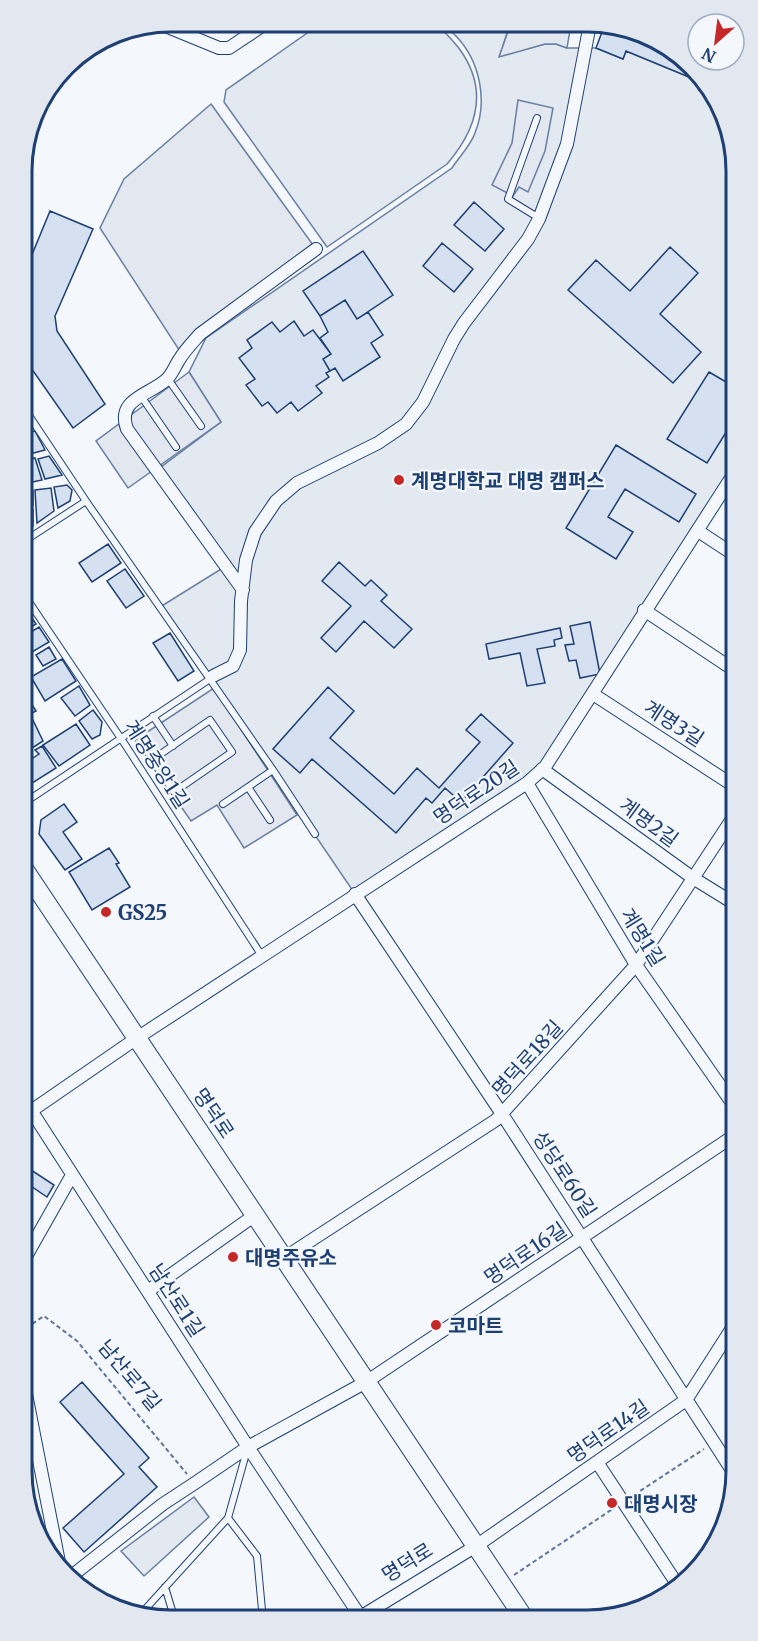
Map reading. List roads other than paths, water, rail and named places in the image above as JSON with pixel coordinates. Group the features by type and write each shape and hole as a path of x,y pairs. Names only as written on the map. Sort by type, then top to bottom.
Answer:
{"main road":[{"name":"명덕로","path":"32,881 519,1610"}],"street":[{"path":"181,32 219,48 229,48 253,32"},
{"path":"211,678 233,666 240,650 246,560 255,532 276,501 297,483 378,444 406,424 423,402 464,322 528,239 539,219 567,144 588,32"},
{"path":"243,590 127,429 123,419 126,408 141,395 168,379 186,350 200,334 316,249"},
{"name":"명덕로20길","path":"32,1104 137,1038 526,783 542,769 593,694 644,610 726,486"},
{"path":"698,531 726,549"},
{"path":"644,610 726,665"},
{"name":"계명3길","path":"593,694 726,781"},
{"name":"계명2길","path":"542,769 693,878 726,898"},
{"name":"계명1길","path":"526,783 636,965 726,1094"},
{"name":"명덕로18길","path":"284,1258 496,1120 636,965 726,828"},
{"name":"성당로60길","path":"356,894 583,1238 726,1461"},
{"name":"남산로1길","path":"32,1112 248,1447 357,1610"},
{"name":"명덕로16길","path":"366,1382 726,1142"},
{"path":"32,1246 72,1175"},
{"path":"147,1291 255,1215"},
{"name":"명덕로14길","path":"476,1546 686,1400 726,1338"},
{"path":"76,1572 163,1504 248,1447 366,1382"},
{"path":"32,1425 57,1550"},
{"path":"597,1462 674,1579"},
{"name":"명덕로","path":"371,1610 476,1546"}],"lane":[{"path":"537,118 508,199 539,219"},
{"path":"168,379 201,426"},
{"path":"141,395 176,447"},
{"path":"32,420 86,501 211,678 315,834"},
{"path":"32,536 86,501"},
{"name":"계명중앙1길","path":"32,606 262,956"},
{"path":"32,798 211,678"},
{"path":"153,716 173,746"},
{"path":"210,720 232,752 174,792 152,760 173,746 210,720"},
{"path":"224,804 273,770"},
{"path":"248,787 270,820"},
{"path":"147,1607 228,1518 248,1447"},
{"path":"228,1518 257,1557 262,1610"},
{"path":"165,1587 172,1610"}],"place":[{"name":"계명대학교 대명 캠퍼스","path":"399,480"},
{"name":"GS25","path":"106,912"},
{"name":"대명주유소","path":"233,1257"},
{"name":"코마트","path":"436,1325"},
{"name":"대명시장","path":"612,1503"}]}
